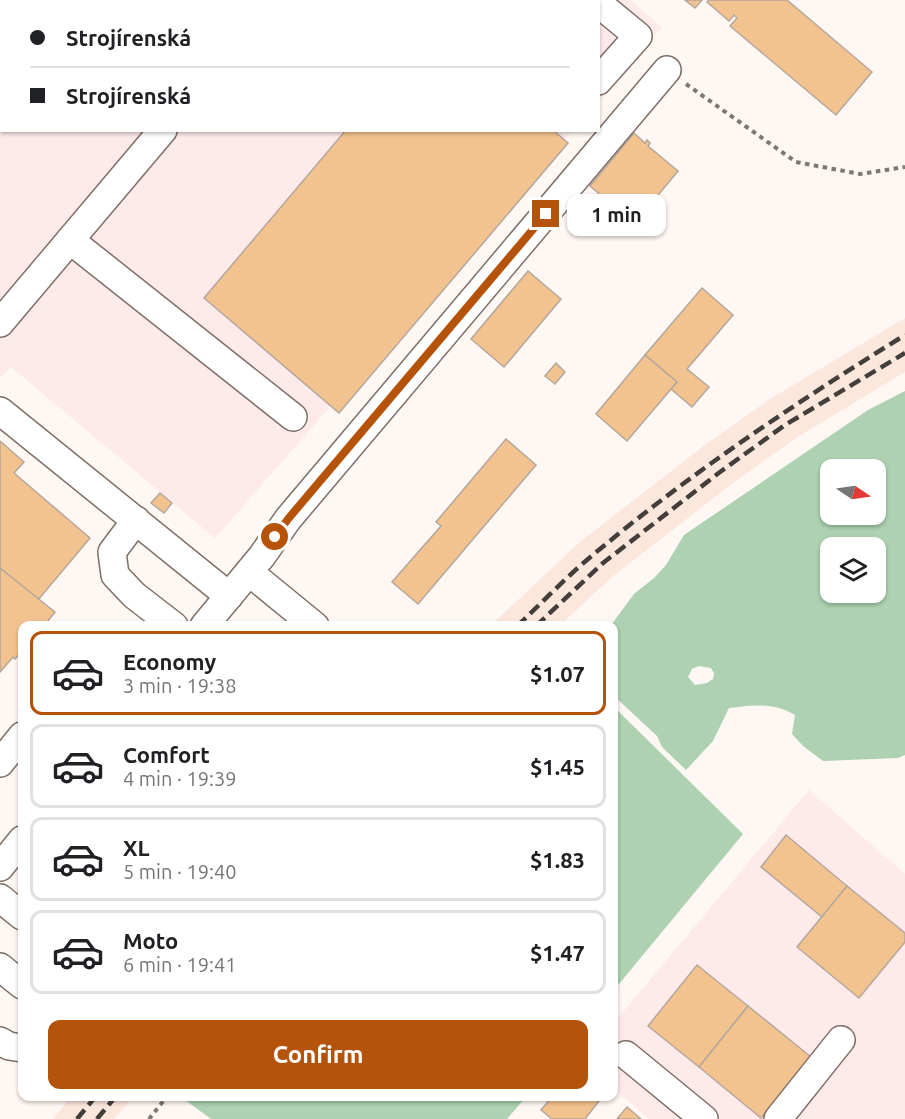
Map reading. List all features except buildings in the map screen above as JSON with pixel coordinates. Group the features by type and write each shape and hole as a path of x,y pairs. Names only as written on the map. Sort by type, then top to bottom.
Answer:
{"street":[{"path":"600,4 638,36 600,79"},
{"path":"0,411 136,520 221,614 288,519 667,70"},
{"path":"0,323 161,132"},
{"path":"70,240 293,417"},
{"path":"136,520 112,552 115,575 134,595 168,621"},
{"path":"249,572 309,621"},
{"path":"0,763 18,741"},
{"path":"0,867 18,848"},
{"path":"0,898 18,913"},
{"path":"0,967 18,982"},
{"path":"778,1119 841,1040"},
{"path":"0,1041 18,1047"},
{"path":"626,1055 704,1119"}],"path":[{"path":"667,70 796,162 860,174 905,167"},
{"path":"149,1119 163,1101"}],"shaded area":[{"path":"600,0 630,0 662,27 600,100"},
{"path":"0,132 571,132 215,538 11,367 0,378"},
{"path":"905,318 905,372 796,438 733,483 612,577 564,621 495,621 581,541 705,445 770,399"},
{"path":"809,790 905,874 905,1119 649,1119 618,1092 618,1018"},
{"path":"68,1101 130,1101 114,1119 53,1119"}],"green space":[{"path":"905,391 905,755 898,758 823,761 803,746 792,734 795,715 771,706 746,706 729,708 713,741 686,770 662,747 657,736 618,700 618,621 614,621 634,594 666,565 684,535 868,410","holes":["699,666 711,668 714,673 713,679 707,683 695,685 688,677 692,669"]},
{"path":"618,711 743,834 618,985"},
{"path":"186,1101 523,1101 507,1119 211,1119"}],"railway":[{"path":"522,621 584,562 707,466 785,412 905,335"},
{"path":"541,621 603,563 720,472 785,425 905,353"},
{"path":"77,1119 92,1101"},
{"path":"97,1119 112,1101"}],"route":[{"path":"275,537 546,214"}]}
